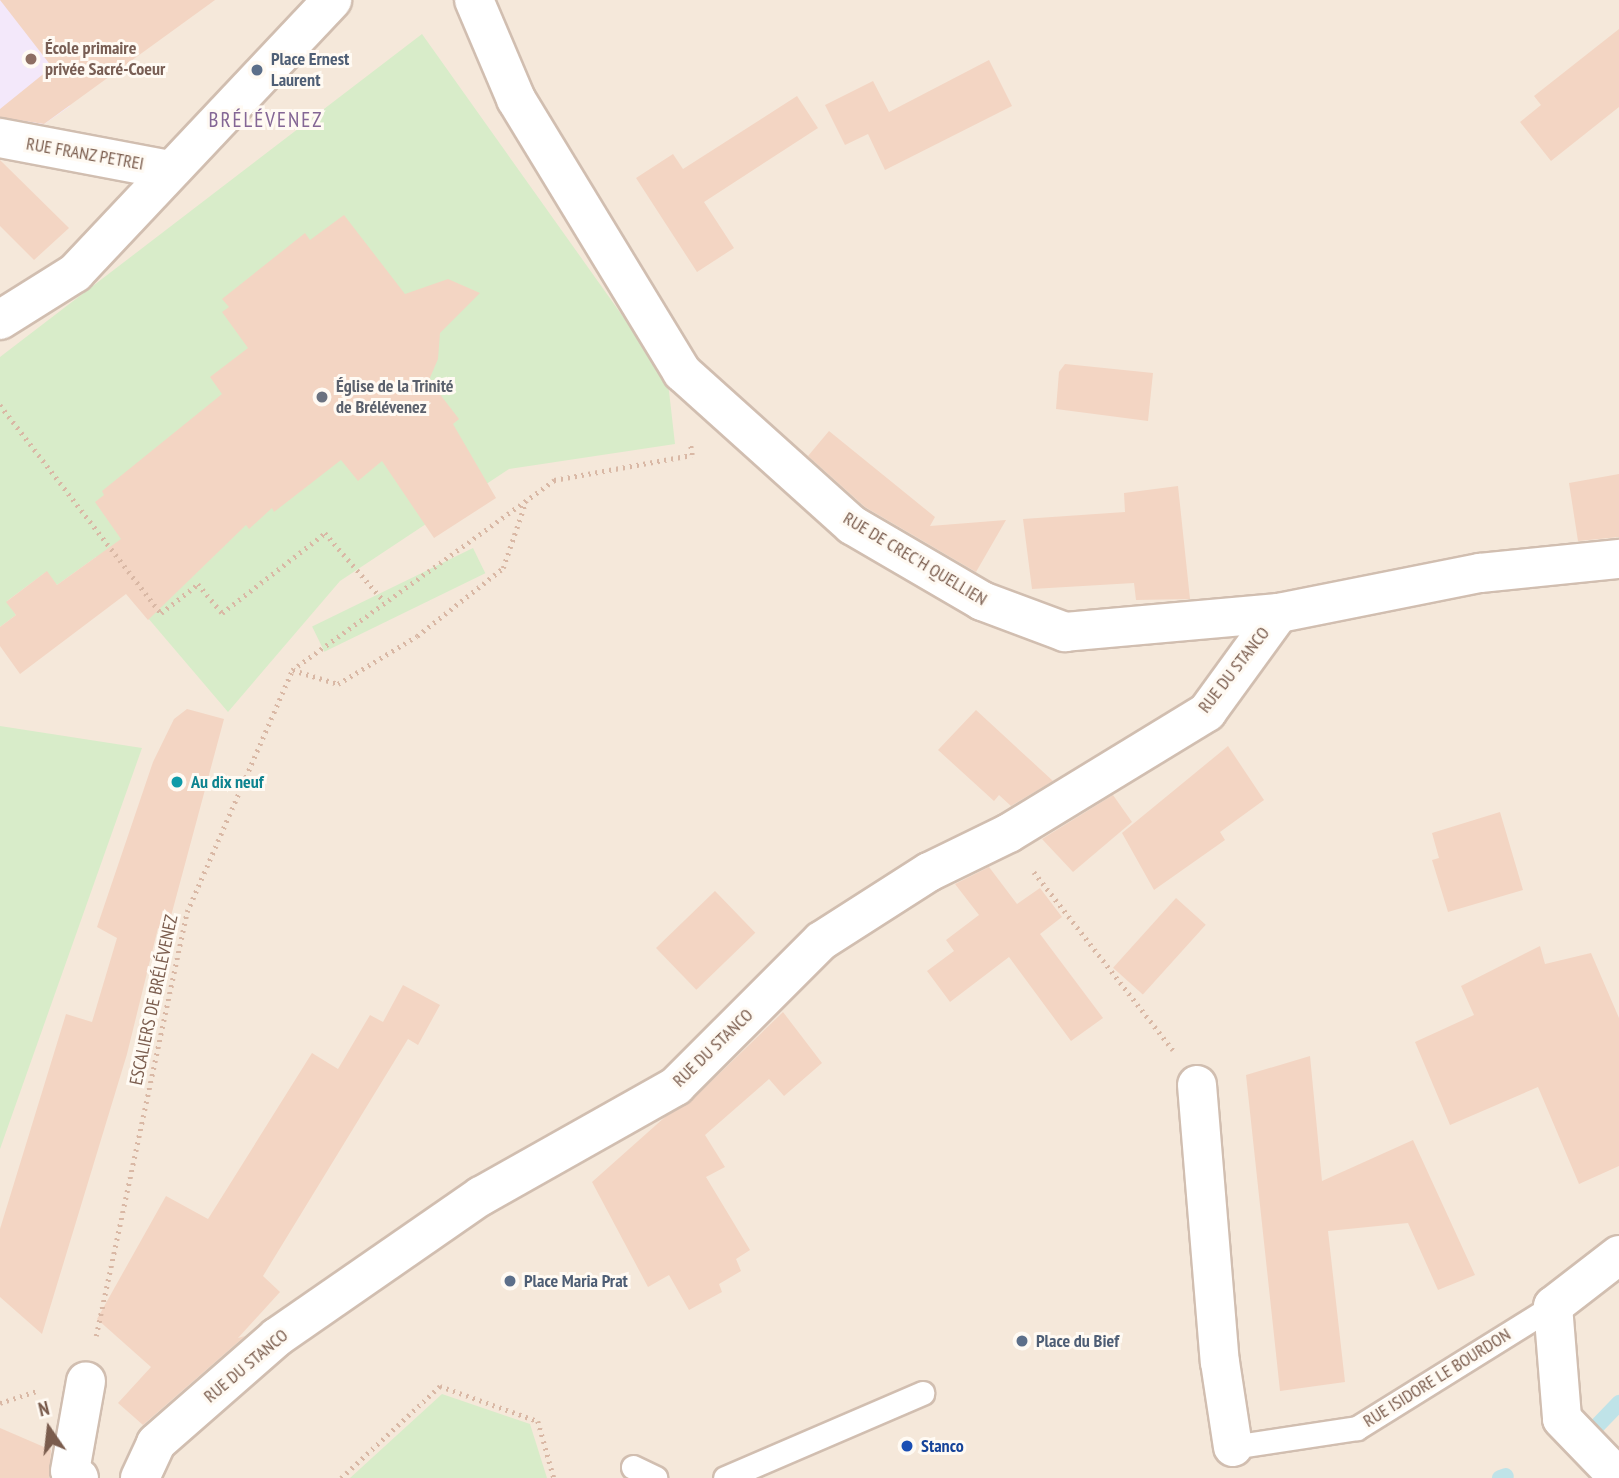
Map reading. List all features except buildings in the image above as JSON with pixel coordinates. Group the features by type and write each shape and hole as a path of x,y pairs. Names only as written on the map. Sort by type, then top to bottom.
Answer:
{"street":[{"path":"0,320 75,273 169,170 332,0"},
{"name":"RUE DE CREC'H QUELLIEN","path":"474,0 516,99 682,372 852,525 982,601 1065,632 1279,613 1480,573 1619,559"},
{"name":"RUE FRANZ PETREI","path":"0,138 169,170"},
{"name":"RUE DU STANCO","path":"140,1478 156,1443 277,1337 481,1196 676,1086 821,942 929,872 1009,833 1207,712 1279,613"},
{"path":"1197,1085 1220,1362 1233,1447"},
{"name":"RUE ISIDORE LE BOURDON","path":"1553,1306 1619,1255"},
{"path":"1553,1306 1562,1419 1619,1478"},
{"path":"79,1478 69,1471 86,1381"}],"lane":[{"name":"RUE ISIDORE LE BOURDON","path":"1233,1447 1357,1428 1553,1306"},
{"path":"725,1478 922,1393"},
{"path":"633,1467 656,1478"}],"path":[{"path":"0,405 161,613 198,584 222,613 325,533 384,601"},
{"name":"ESCALIERS DE BRÉLÉVENEZ","path":"86,1381 187,912 292,670 554,480 692,455"},
{"path":"292,670 338,684 417,636 503,568 527,499"},
{"path":"1009,833 1024,859 1150,1015 1197,1085"},
{"path":"341,1478 440,1386 538,1420 554,1478"}],"shaded area":[{"path":"0,0 1619,0 1619,1478 0,1478"},
{"name":"École primaire privée Sacré-Coeur","path":"0,0 44,0 79,44 44,73 70,106 40,127 0,113"}],"green space":[{"path":"422,34 656,363 669,391 675,444 509,469 340,581 228,712 96,557 57,585 46,572 7,601 16,615 0,627 0,357"},
{"path":"473,548 485,573 324,652 312,626"},
{"path":"0,726 142,748 0,1149"},
{"path":"442,1394 530,1424 547,1478 350,1478"}],"waterway":[{"path":"1595,1428 1619,1403"},
{"path":"1500,1478 1506,1476"}],"place":[{"name":"École primaire privée Sacré-Coeur","path":"31,59"},
{"name":"Place Ernest Laurent","path":"257,70"},
{"name":"Église de la Trinité de Brélévenez","path":"322,397"},
{"name":"Au dix neuf","path":"177,782"},
{"name":"Place Maria Prat","path":"510,1281"},
{"name":"Place du Bief","path":"1022,1341"},
{"name":"Stanco","path":"907,1446"}],"district":[{"name":"BRÉLÉVENEZ","path":"266,120"}]}
